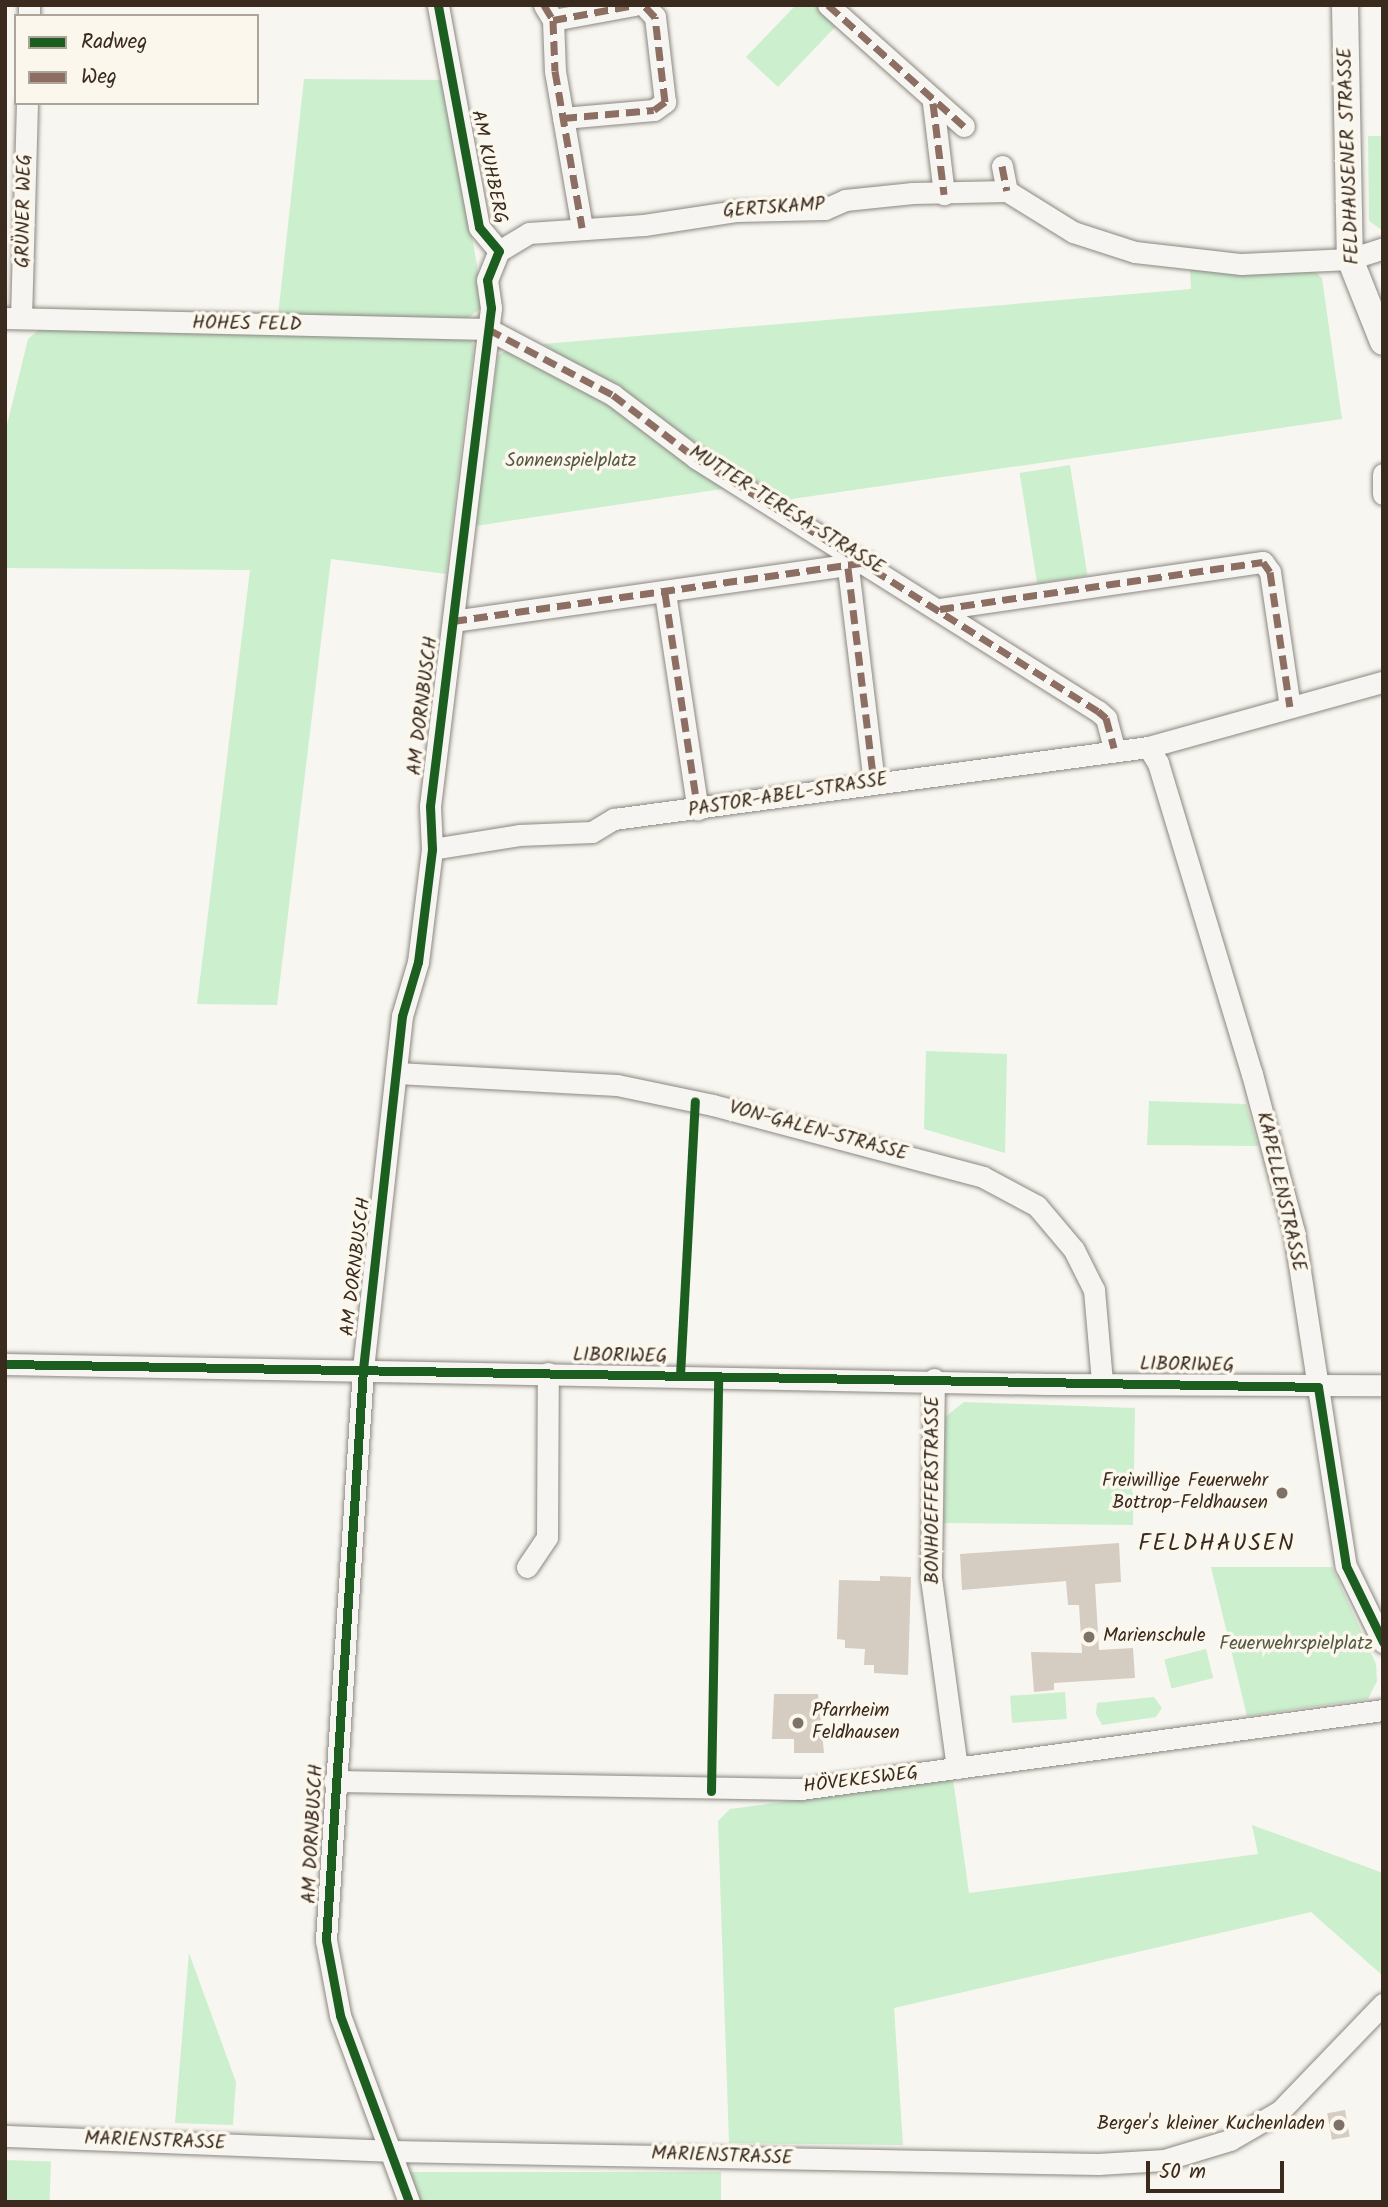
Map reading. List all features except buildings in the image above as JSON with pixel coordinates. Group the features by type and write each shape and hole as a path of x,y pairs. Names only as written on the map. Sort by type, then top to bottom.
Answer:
{"street":[{"name":"AM KUHBERG","path":"438,5 480,228 499,251 488,274 488,329"},
{"path":"582,228 548,13 635,5"},
{"path":"563,118 654,110 664,102 655,17 644,5"},
{"path":"828,5 867,43 892,57 933,103 964,126"},
{"name":"FELDHAUSENER STRASSE","path":"1345,5 1350,259 1383,342"},
{"path":"933,103 944,194"},
{"name":"GRÜNER WEG","path":"13,318 27,105"},
{"path":"1002,166 1007,191 1092,240 1135,252 1241,264 1350,259 1383,248"},
{"name":"GERTSKAMP","path":"499,251 523,235 582,228 944,194 1007,191"},
{"name":"HOHES FELD","path":"13,318 488,329"},
{"name":"MUTTER-TERESA-STRASSE","path":"488,329 613,395 696,458 857,565 940,609 1098,710 1107,718 1114,748"},
{"name":"AM DORNBUSCH","path":"410,2202 340,2015 329,1971 326,1940 334,1781 363,1369 397,1073 432,849 430,806 488,329"},
{"path":"1383,474 1383,494"},
{"path":"940,609 1263,562 1270,572 1290,707"},
{"path":"453,621 857,565 874,783"},
{"path":"664,593 698,810"},
{"path":"1148,747 1383,682"},
{"name":"PASTOR-ABEL-STRASSE","path":"432,849 519,835 592,832 614,819 698,810 1114,748 1148,747"},
{"name":"KAPELLENSTRASSE","path":"1148,747 1158,763 1252,1074 1294,1233 1346,1566 1383,1642"},
{"name":"VON-GALEN-STRASSE","path":"397,1073 617,1085 739,1111 983,1177 1037,1206 1074,1250 1094,1290 1102,1382"},
{"name":"LIBORIWEG","path":"5,1364 1318,1387 1383,1385"},
{"name":"LIBORIWEG","path":"527,1567 547,1537 548,1373"},
{"name":"BONHOEFFERSTRASSE","path":"934,1379 931,1578 957,1768"},
{"name":"HÖVEKESWEG","path":"334,1781 789,1789 1383,1710"},
{"name":"MARIENSTRASSE","path":"5,2136 391,2151 1098,2164 1164,2160 1230,2140 1280,2111 1383,2004"}],"green space":[{"path":"796,5 820,5 839,23 778,87 746,57"},
{"path":"304,79 445,80 484,306 464,321 278,316"},
{"path":"1368,136 1383,136 1383,231 1369,221"},
{"path":"1190,268 1314,271 1322,278 1342,419 785,500 543,344 1191,289"},
{"path":"41,328 469,336 474,346 446,574 331,559 277,1005 197,1004 250,570 5,568 5,433 28,339"},
{"name":"Sonnenspielplatz","path":"515,346 735,487 475,526 498,355"},
{"path":"1070,465 1088,576 1037,584 1020,473"},
{"path":"926,1051 1007,1054 1005,1153 924,1129"},
{"path":"1149,1101 1246,1104 1258,1146 1147,1145"},
{"path":"964,1402 1135,1408 1133,1525 944,1523 945,1417"},
{"name":"Feuerwehrspielplatz","path":"1211,1567 1332,1567 1376,1664 1377,1681 1368,1699 1247,1716"},
{"path":"1206,1649 1213,1678 1172,1689 1164,1659"},
{"path":"1065,1692 1067,1719 1012,1723 1010,1696"},
{"path":"1154,1697 1162,1708 1156,1717 1102,1725 1096,1714 1097,1703"},
{"path":"953,1779 969,1893 1258,1854 1252,1825 1383,1873 1383,1976 1311,1912 894,2008 903,2145 729,2143 718,1821 730,1809"},
{"path":"189,1953 236,2082 233,2125 175,2123"},
{"path":"5,2160 51,2162 50,2202 5,2202"},
{"path":"410,2172 721,2172 721,2202 410,2202"}],"marked path":[{"path":"544,5 553,20 555,71 582,228"},
{"path":"553,20 635,5"},
{"path":"563,118 654,110 665,102 655,17 644,5"},
{"path":"828,5 964,126"},
{"path":"933,103 944,194"},
{"path":"1002,166 1007,191"},
{"path":"488,329 613,395 696,458 1098,711 1106,718 1114,748"},
{"path":"453,621 866,562"},
{"path":"940,609 1263,562 1270,572 1290,707"},
{"path":"848,568 874,783"},
{"path":"665,593 698,810"}],"cycle path":[{"path":"409,2202 340,2015 326,1940 363,1369 402,1016 418,962 432,849 430,806 491,308 487,280 499,251 479,227 438,5"},
{"path":"680,1375 695,1101"},
{"path":"5,1364 1318,1387 1346,1566 1383,1642"},
{"path":"711,1791 718,1376"}],"place":[{"name":"Freiwillige Feuerwehr Bottrop-Feldhausen","path":"1282,1493"},
{"name":"Marienschule","path":"1089,1637"},
{"name":"Pfarrheim Feldhausen","path":"798,1723"},
{"name":"Berger's kleiner Kuchenladen","path":"1339,2125"}],"district":[{"name":"FELDHAUSEN","path":"1217,1544"}]}
